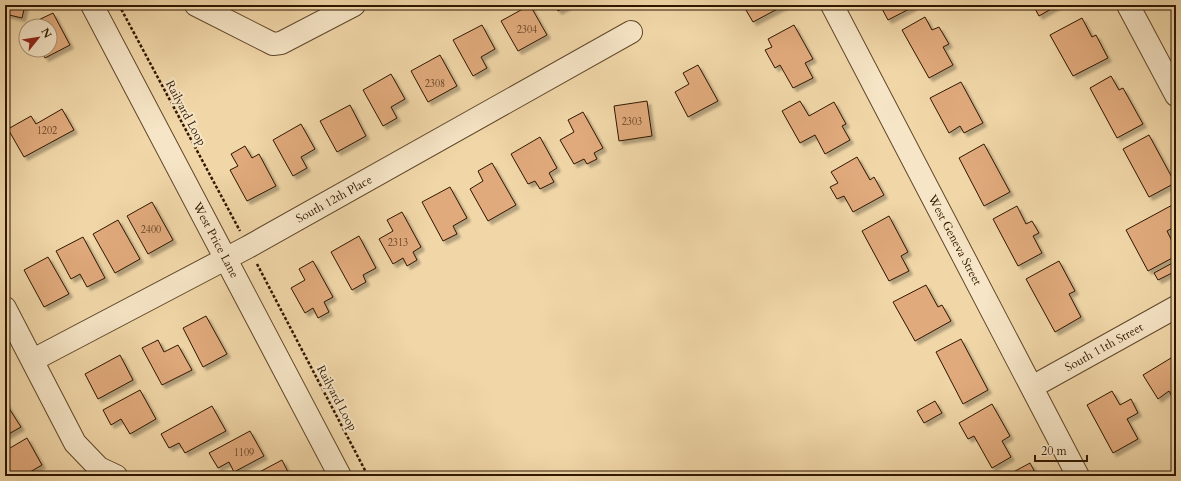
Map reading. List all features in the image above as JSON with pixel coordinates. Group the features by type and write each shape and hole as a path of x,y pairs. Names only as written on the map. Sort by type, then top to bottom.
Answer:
{"street":[{"name":"West Price Lane","path":"92,5 340,476"},
{"path":"196,5 273,44 281,43 354,5"},
{"name":"West Geneva Street","path":"832,5 1078,476"},
{"path":"1128,5 1176,96"},
{"name":"South 12th Place","path":"33,360 226,258 631,32"},
{"name":"South 11th Street","path":"1032,387 1176,307"},
{"path":"5,308 76,443 99,468 116,476"}],"path":[{"name":"Railyard Loop","path":"119,5 238,228"},
{"name":"Railyard Loop","path":"257,264 368,476"}],"building":[{"path":"5,5 25,5 22,18 5,14"},
{"path":"530,5 547,35 518,51 501,21"},
{"path":"555,5 569,5 558,11"},
{"path":"743,5 785,5 753,22"},
{"path":"880,5 912,5 913,7 888,20"},
{"path":"1033,5 1058,5 1039,16"},
{"path":"53,13 56,18 43,18"},
{"path":"925,17 932,30 939,27 949,44 943,47 953,65 929,78 902,30"},
{"path":"1082,18 1092,37 1096,35 1108,58 1073,76 1050,35"},
{"path":"58,22 70,45 58,51"},
{"path":"482,25 495,49 481,57 487,68 473,76 453,40"},
{"path":"794,25 813,59 805,63 813,78 793,88 780,65 775,68 765,50 772,47 768,39"},
{"path":"440,55 457,86 428,102 411,71"},
{"path":"698,65 718,101 688,117 675,92 689,84 683,73"},
{"path":"391,74 405,99 391,107 397,118 383,126 363,90"},
{"path":"1111,76 1119,90 1123,88 1143,124 1117,138 1090,88"},
{"path":"961,82 983,123 964,133 960,126 949,133 930,98"},
{"path":"647,101 652,136 619,141 614,106"},
{"path":"800,101 809,116 834,102 846,124 842,126 850,140 825,154 815,135 800,143 782,111"},
{"path":"350,105 366,136 337,152 320,121"},
{"path":"62,109 74,130 24,157 8,129 31,116 36,124"},
{"path":"583,112 603,148 594,153 597,159 587,164 584,159 574,164 560,140 574,132 568,120"},
{"path":"301,124 315,149 301,157 307,168 293,176 273,140"},
{"path":"1149,135 1175,183 1149,197 1123,149"},
{"path":"540,137 557,168 549,173 554,182 540,189 535,181 528,184 511,154"},
{"path":"984,144 1010,192 984,206 959,158"},
{"path":"245,146 252,158 259,154 276,186 247,201 230,170 238,166 231,154"},
{"path":"857,157 870,180 874,177 884,195 853,212 844,196 837,199 830,187 838,183 831,172"},
{"path":"492,163 516,205 488,221 470,189 483,181 478,171"},
{"path":"450,187 467,218 453,226 457,234 443,241 422,202"},
{"path":"152,202 173,240 148,254 127,216"},
{"path":"1176,203 1176,226 1167,231 1176,249 1176,256 1148,271 1126,230"},
{"path":"1017,206 1026,224 1032,221 1039,233 1033,236 1042,253 1018,266 993,219"},
{"path":"402,212 421,247 413,252 417,260 407,266 403,258 393,264 379,239 393,231 387,220"},
{"path":"889,216 908,252 901,256 909,271 889,281 862,231"},
{"path":"118,220 140,259 115,273 93,234"},
{"path":"359,236 376,268 363,275 366,282 352,290 331,252"},
{"path":"83,237 105,278 87,287 80,274 71,279 56,251"},
{"path":"48,257 69,294 44,307 24,270"},
{"path":"313,261 333,297 324,302 329,312 318,318 313,308 305,313 291,288 305,280 299,269"},
{"path":"1059,261 1075,291 1069,294 1081,317 1055,332 1026,279"},
{"path":"1176,261 1176,271 1158,280 1154,273"},
{"path":"926,285 938,307 942,305 951,321 915,341 893,302"},
{"path":"206,316 227,354 203,367 183,328"},
{"path":"961,339 988,390 963,404 936,352"},
{"path":"158,340 164,352 178,345 192,370 162,385 142,348"},
{"path":"120,355 133,380 98,399 85,374"},
{"path":"1176,355 1176,396 1173,398 1169,391 1158,399 1143,375"},
{"path":"140,390 156,419 130,434 121,419 111,425 103,410"},
{"path":"1112,391 1120,405 1131,399 1138,413 1127,419 1138,439 1113,453 1087,405"},
{"path":"935,401 942,413 924,423 917,411"},
{"path":"5,402 21,427 5,436"},
{"path":"992,404 1010,436 1002,441 1011,457 992,468 974,436 968,439 959,423"},
{"path":"212,406 226,431 185,453 179,443 169,448 161,434"},
{"path":"250,431 264,456 234,472 229,462 218,468 209,453"},
{"path":"27,438 42,465 23,476 5,476 5,451"},
{"path":"282,460 290,476 252,476"},
{"path":"1030,463 1037,476 1006,476"}]}
